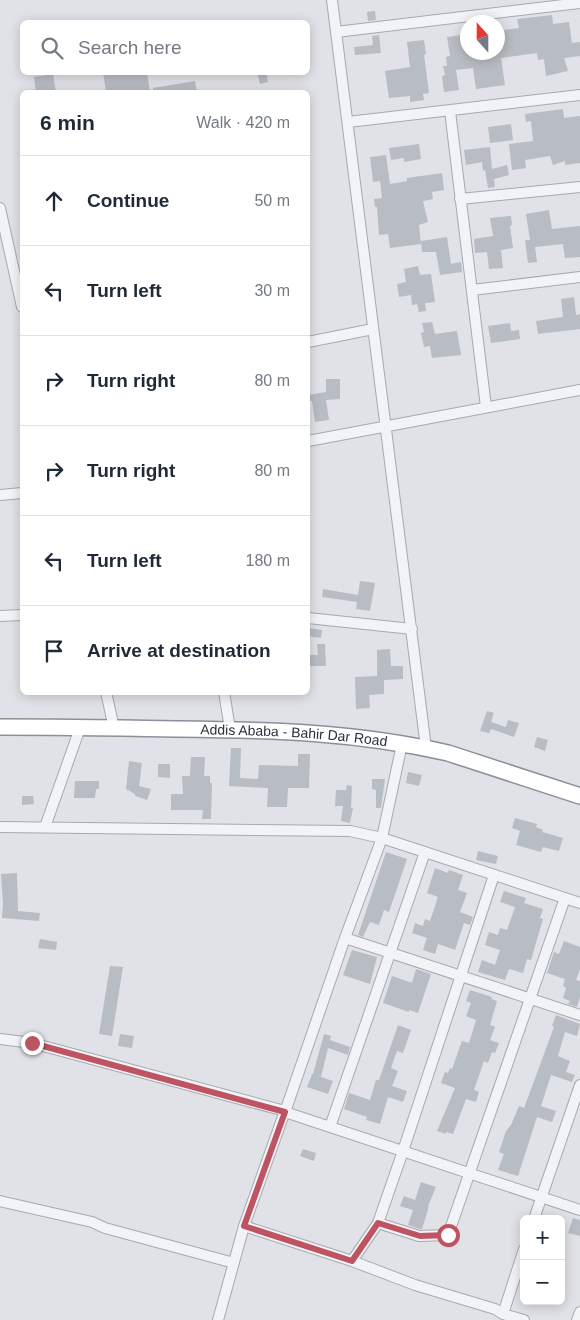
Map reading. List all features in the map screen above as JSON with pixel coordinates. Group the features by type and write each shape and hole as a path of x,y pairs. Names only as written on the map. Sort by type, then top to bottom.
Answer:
{"highway":[{"name":"Addis Ababa - Bahir Dar Road","path":"0,726 230,729 340,734 448,753 580,796"}],"street":[{"path":"332,0 426,748"},
{"path":"336,32 580,3"},
{"path":"348,122 580,95"},
{"path":"450,111 486,407"},
{"path":"460,199 580,187"},
{"path":"0,208 20,298"},
{"path":"472,290 580,277"},
{"path":"310,342 373,329"},
{"path":"310,441 580,390"},
{"path":"0,495 20,493"},
{"path":"0,616 20,615"},
{"path":"310,618 412,629"},
{"path":"107,695 114,728"},
{"path":"224,695 230,729"},
{"path":"45,827 80,728"},
{"path":"402,744 382,838 345,938 285,1112 580,1210"},
{"path":"0,827 350,831 382,838 580,903"},
{"path":"330,1127 425,852"},
{"path":"352,1261 378,1223 494,875"},
{"path":"378,1223 420,1236 448,1235 565,898"},
{"path":"345,938 580,1015"},
{"path":"0,1039 32,1043 285,1112 244,1226 218,1320"},
{"path":"535,1215 580,1085"},
{"path":"0,1201 92,1222 105,1228 234,1263"},
{"path":"244,1226 352,1261 415,1285 495,1309 503,1314 524,1320"},
{"path":"503,1314 520,1260"},
{"path":"577,1320 580,1312"}],"building":[{"path":"375,11 376,20 368,21 367,12"},
{"path":"552,15 553,24 569,22 572,43 580,42 580,56 564,58 568,71 546,76 544,59 538,60 537,53 505,57 505,30 519,28 517,19"},
{"path":"379,35 381,53 355,55 354,47 373,45 372,36"},
{"path":"460,35 460,60 501,60 505,85 476,89 473,68 456,70 459,90 444,92 442,76 445,75 443,66 447,66 446,57 450,56 447,37"},
{"path":"424,40 429,93 423,94 424,100 410,102 410,96 389,98 385,71 410,67 407,42"},
{"path":"53,75 56,90 36,90 34,77"},
{"path":"103,75 147,75 150,90 106,90"},
{"path":"258,75 267,75 268,82 260,84"},
{"path":"195,81 197,90 153,90 153,88"},
{"path":"563,109 564,118 580,116 580,163 565,165 565,161 553,165 550,156 525,160 526,168 512,170 509,144 533,141 531,121 526,122 525,114"},
{"path":"511,124 513,140 490,143 488,127"},
{"path":"419,144 421,159 404,162 404,158 391,160 389,148"},
{"path":"490,147 492,169 507,165 509,175 494,179 495,187 488,188 482,162 466,165 464,150"},
{"path":"386,155 390,184 407,181 407,178 442,173 444,190 432,192 433,199 423,201 428,222 419,225 421,244 390,248 388,234 379,235 377,207 375,207 374,199 382,198 380,181 373,182 370,157"},
{"path":"549,210 552,229 580,226 580,257 565,258 563,244 535,247 537,262 528,263 525,240 530,240 526,214"},
{"path":"511,216 512,225 510,226 513,248 501,250 503,268 489,269 487,252 475,253 474,239 493,236 490,218"},
{"path":"447,237 451,264 461,262 462,272 440,275 436,252 422,252 421,241"},
{"path":"418,266 420,275 431,274 435,302 425,303 426,311 419,312 417,304 412,305 411,295 399,297 397,284 406,282 404,269"},
{"path":"574,297 576,315 580,314 580,329 538,334 536,321 563,317 561,299"},
{"path":"432,322 435,334 457,331 461,355 432,358 430,346 424,347 421,333 424,332 422,323"},
{"path":"510,323 511,331 519,330 520,339 491,343 488,326"},
{"path":"326,379 340,379 340,399 326,400 329,420 315,422 310,395 326,392"},
{"path":"360,581 375,583 370,611 356,609 357,602 322,597 323,589 358,595"},
{"path":"310,628 322,630 321,638 310,636"},
{"path":"317,644 325,644 326,666 310,666 310,655 318,655"},
{"path":"390,649 391,666 403,666 403,679 384,680 384,694 369,695 370,708 356,709 355,677 377,676 377,650"},
{"path":"487,711 494,713 491,722 506,727 508,720 519,723 514,737 491,729 489,733 480,731"},
{"path":"537,737 548,740 545,751 534,747"},
{"path":"231,748 241,748 240,778 258,779 259,765 298,766 298,754 310,754 309,788 288,788 287,807 267,807 268,788 229,786"},
{"path":"191,757 205,757 204,776 210,776 210,783 212,783 211,819 202,819 203,810 171,810 171,794 183,794 182,776 190,776"},
{"path":"129,761 142,763 139,786 151,789 147,800 135,796 135,794 126,789"},
{"path":"158,764 170,764 170,778 158,777"},
{"path":"408,772 422,775 419,786 406,783"},
{"path":"372,779 385,779 381,808 376,808 376,790 372,789"},
{"path":"75,781 99,781 99,789 96,789 95,798 74,798"},
{"path":"347,785 352,786 351,808 353,808 350,823 341,821 343,806 335,806 336,790 346,790"},
{"path":"22,796 33,796 34,804 22,805"},
{"path":"515,818 537,824 536,827 543,830 542,832 563,838 559,851 543,847 541,852 516,845 520,831 512,828"},
{"path":"478,851 498,856 496,864 476,860"},
{"path":"386,852 407,859 389,912 384,910 379,925 370,922 363,937 358,935"},
{"path":"435,868 448,873 449,870 463,875 458,890 467,893 460,912 473,917 470,925 464,923 455,950 438,944 435,954 423,950 427,938 412,933 415,923 423,926 425,919 430,921 438,897 427,893"},
{"path":"17,873 18,911 40,913 39,921 2,918 1,874"},
{"path":"504,891 526,898 524,903 543,909 540,918 543,919 531,960 527,959 523,973 509,969 505,980 478,972 482,960 495,965 500,950 485,945 489,932 498,935 500,928 507,930 515,907 500,902"},
{"path":"40,939 57,942 56,950 38,948"},
{"path":"564,941 580,947 580,969 576,980 580,981 580,997 577,1007 568,1004 570,1001 563,998 566,988 563,986 565,979 547,973 554,952 559,954"},
{"path":"352,950 377,957 370,984 343,975"},
{"path":"110,966 123,967 112,1036 99,1034"},
{"path":"416,969 431,974 418,1013 409,1010 409,1012 383,1003 392,976 412,983"},
{"path":"470,990 492,997 491,999 497,1001 490,1025 495,1027 490,1040 499,1043 495,1053 492,1052 488,1063 484,1061 474,1090 479,1092 476,1102 466,1099 453,1134 446,1132 446,1134 437,1131 455,1088 441,1083 445,1072 448,1073 450,1068 452,1069 462,1041 469,1043 476,1020 466,1016 471,1003 466,1001"},
{"path":"556,1015 580,1024 577,1036 565,1032 558,1056 570,1061 566,1072 575,1075 572,1082 551,1075 541,1106 556,1111 552,1122 537,1117 518,1176 498,1170 504,1154 499,1152 506,1131 511,1125 519,1106 524,1108 554,1027 552,1026"},
{"path":"398,1025 411,1030 403,1053 397,1051 391,1068 398,1071 392,1086 407,1091 403,1102 388,1097 380,1124 366,1120 367,1117 344,1109 349,1093 370,1100"},
{"path":"120,1034 134,1036 132,1048 118,1046"},
{"path":"324,1034 331,1036 330,1040 350,1047 348,1055 328,1048 321,1077 333,1081 328,1094 307,1087 313,1074"},
{"path":"303,1149 316,1153 314,1161 300,1156"},
{"path":"421,1182 436,1187 428,1206 422,1229 420,1229 408,1225 413,1210 400,1206 404,1196 415,1200"},
{"path":"573,1218 580,1220 580,1236 568,1233"}],"route":[{"path":"32,1043 285,1112 244,1226 352,1261 378,1223 420,1236 448,1235"}]}
